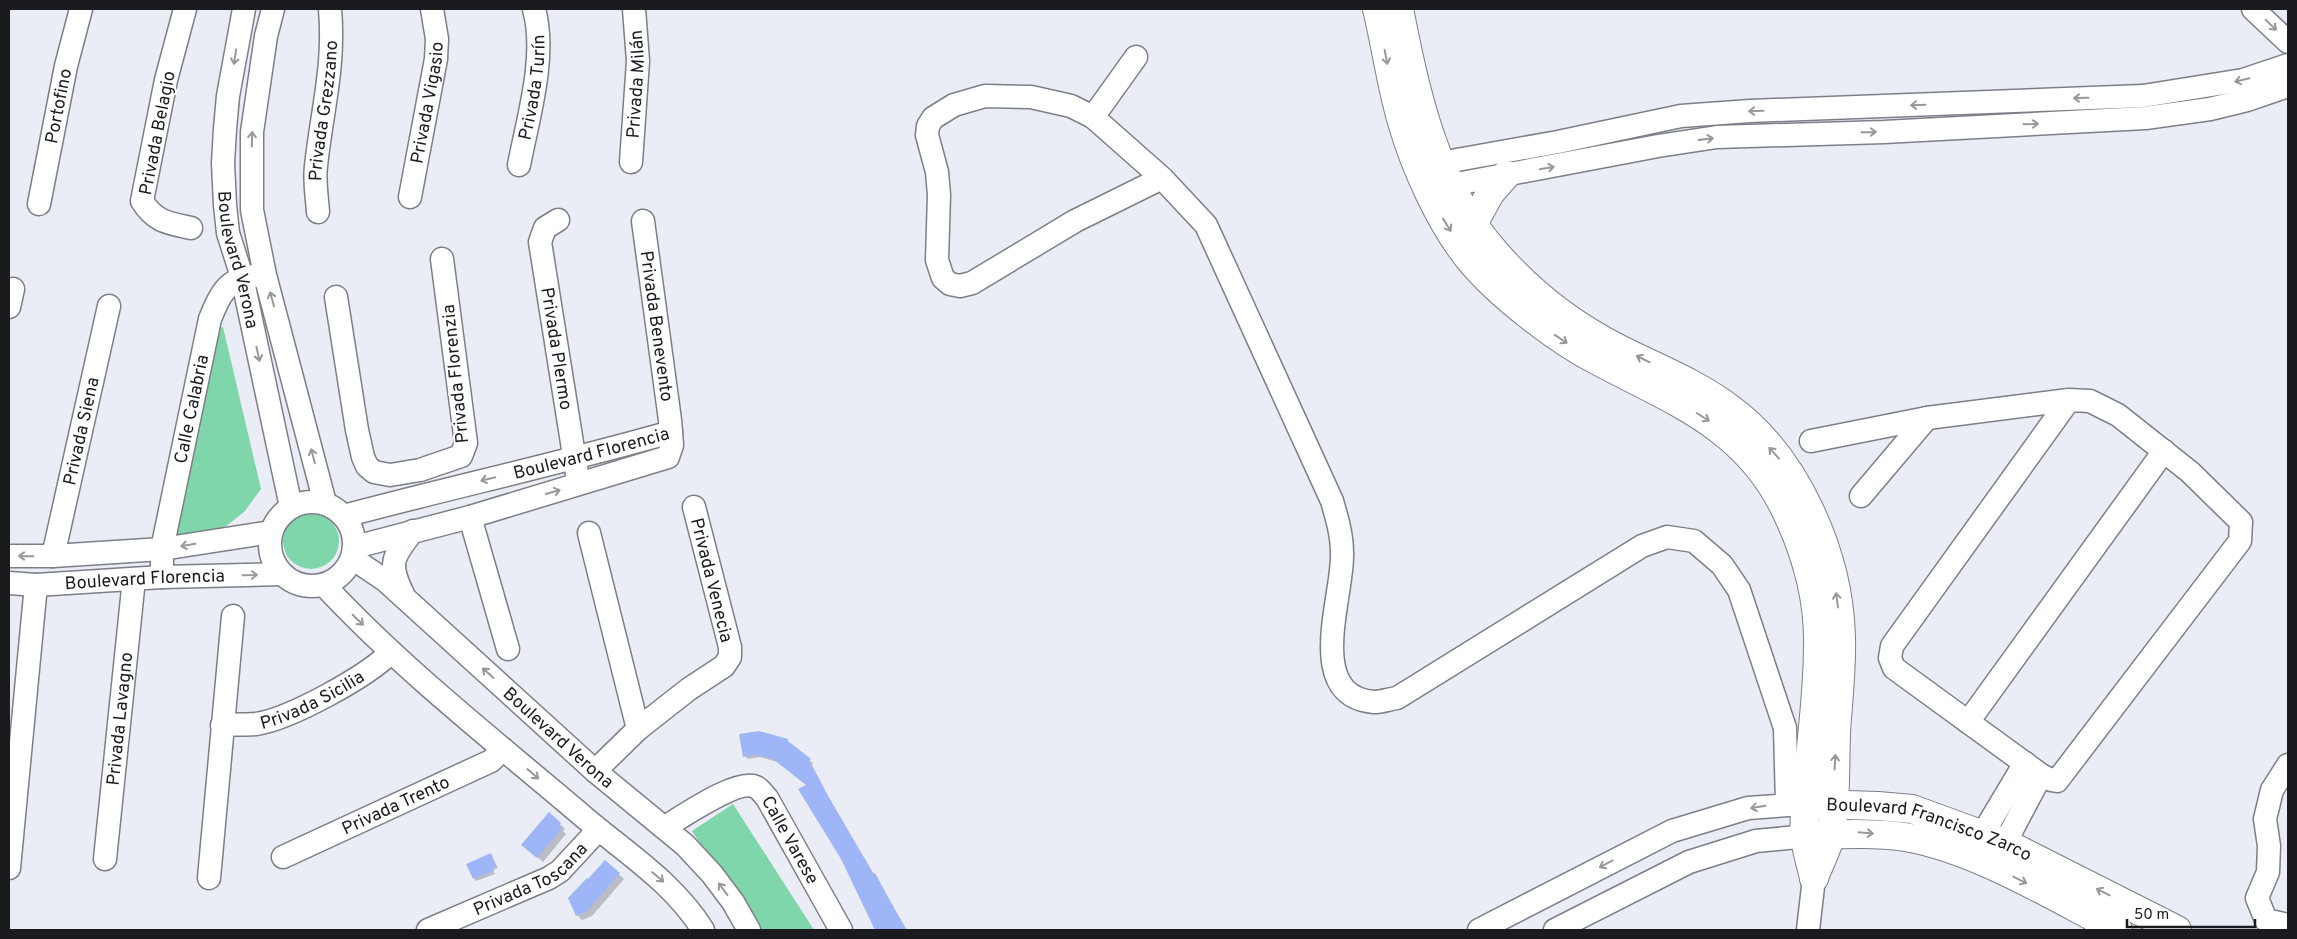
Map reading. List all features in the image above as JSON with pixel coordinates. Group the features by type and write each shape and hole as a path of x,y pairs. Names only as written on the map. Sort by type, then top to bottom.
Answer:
{"main road":[{"path":"1377,9 1402,123 1436,178 1515,273 1544,300 1606,342 1691,383 1729,408 1758,434 1786,468 1804,497 1828,554 1837,598 1841,637 1809,804"},
{"path":"1399,9 1444,219 1470,260 1530,316 1596,361 1680,402 1716,425 1742,449 1769,482 1784,507 1807,560 1816,601 1818,644 1809,804 1818,835 1814,878"},
{"path":"1473,224 1491,192 1506,175"},
{"name":"Boulevard Francisco Zarco","path":"1809,804 1912,810 1994,839 2177,930"},
{"name":"Boulevard Francisco Zarco","path":"1818,835 1859,832 1906,837 1950,849 2002,871 2118,930"}],"street":[{"name":"Portofino","path":"39,204 66,66 81,9"},
{"name":"Privada Belagio","path":"185,9 166,80 142,201 150,213 165,223 191,228"},
{"name":"Boulevard Verona","path":"244,9 228,96 223,163 228,233 242,277 291,507"},
{"name":"Boulevard Verona","path":"273,9 266,36 252,132 252,210 265,275 335,510"},
{"name":"Privada Grezzano","path":"318,212 316,168 331,63 330,9"},
{"name":"Privada Vigasio","path":"410,197 436,59 437,39 432,9"},
{"name":"Privada Turín","path":"520,165 537,68 539,40 534,9"},
{"name":"Privada Milán","path":"632,162 638,62 634,9"},
{"path":"2253,9 2288,42"},
{"path":"1092,118 1136,57"},
{"path":"1436,178 1681,116 1750,111 2143,96 2243,80 2288,65"},
{"path":"1436,178 1506,175 1658,146 1717,137 1884,132 2146,118 2210,109 2247,100 2288,86"},
{"path":"1162,178 1068,225 972,283 960,286 950,284 943,278 937,260 939,196 937,172 926,135 928,126 933,118 954,104 985,96 1031,97 1071,106 1092,118 1162,178 1206,225 1332,501 1340,528 1342,553 1332,635 1333,664 1341,686 1356,696 1375,702 1396,698 1642,546 1667,537 1694,541 1722,565 1739,590 1809,804"},
{"name":"Privada Plermo","path":"558,220 545,228 540,242 574,460 580,484"},
{"name":"Privada Benevento","path":"643,221 671,432"},
{"name":"Privada Florenzia","path":"336,297 363,458 367,466 374,472 382,475 420,470 461,456 466,444 442,259"},
{"path":"242,277 265,275"},
{"name":"Calle Calabria","path":"162,577 162,549 210,319 224,289 242,277"},
{"name":"Privada Siena","path":"53,556 109,306"},
{"path":"1811,441 1927,418 2069,400 2090,401 2118,415 2164,451 2190,472 2242,522 2240,541 2062,778 2057,781 2051,780 2033,769 1894,668 1890,658 1892,646 2069,400"},
{"path":"1861,496 1927,418"},
{"name":"Boulevard Florencia","path":"335,510 426,494 574,460 671,432 672,450 668,457 663,460 413,532 353,553"},
{"path":"1968,722 2164,451"},
{"path":"420,470 426,494"},
{"path":"314,501 335,510 354,535 353,553 346,570 336,579 324,585 309,587 294,583 281,574 273,562 269,547 271,532 278,518 291,507 302,502 314,501"},
{"name":"Privada Venecia","path":"595,771 638,729 689,689 724,666 730,657 730,647 694,507"},
{"path":"470,517 508,649"},
{"name":"Boulevard Florencia","path":"9,556 53,556 162,549 271,532"},
{"path":"404,598 395,577 394,560 397,552 413,532"},
{"path":"589,533 638,729"},
{"name":"Boulevard Verona","path":"353,553 595,771 665,827 712,874 733,902 749,930"},
{"name":"Boulevard Florencia","path":"9,583 36,585 162,577 281,574"},
{"name":"Privada Lavagno","path":"105,859 134,579"},
{"path":"9,868 36,585"},
{"path":"324,585 391,652 598,830 668,886 703,930"},
{"path":"209,878 232,616"},
{"name":"Privada Sicilia","path":"222,725 257,724 281,717 330,694 382,661 391,652"},
{"name":"Privada Trento","path":"283,857 491,761 503,748"},
{"path":"2288,766 2272,790 2265,819 2268,872 2257,898 2266,920 2288,926"},
{"path":"1994,839 2033,769"},
{"name":"Calle Varese","path":"665,827 731,790 744,786 756,787 767,798 841,930"},
{"name":"Boulevard Francisco Zarco","path":"1479,930 1672,831 1748,808 1809,804"},
{"name":"Privada Toscana","path":"428,930 549,878 560,871 598,830"},
{"name":"Boulevard Francisco Zarco","path":"1555,930 1689,862 1756,841 1818,835"},
{"path":"1808,930 1814,878"}],"green space":[{"path":"223,327 261,489 244,512 225,527 170,536 214,329"},
{"path":"306,513 316,513 331,521 337,530 339,541 337,552 331,561 316,569 306,569 295,564 288,557 283,546 283,536 288,525 295,518"},
{"path":"733,804 814,930 756,930 692,831"}],"building":[{"path":"759,731 788,739 788,741 811,759 809,761 827,794 873,874 875,873 906,930 875,930 841,859 798,789 806,785 773,759 756,755 743,757 739,734"},
{"path":"549,812 561,823 559,826 562,828 537,858 521,845"},
{"path":"491,853 496,866 492,868 494,871 473,879 466,864"},
{"path":"605,860 620,873 587,911 576,916 568,898"}]}
